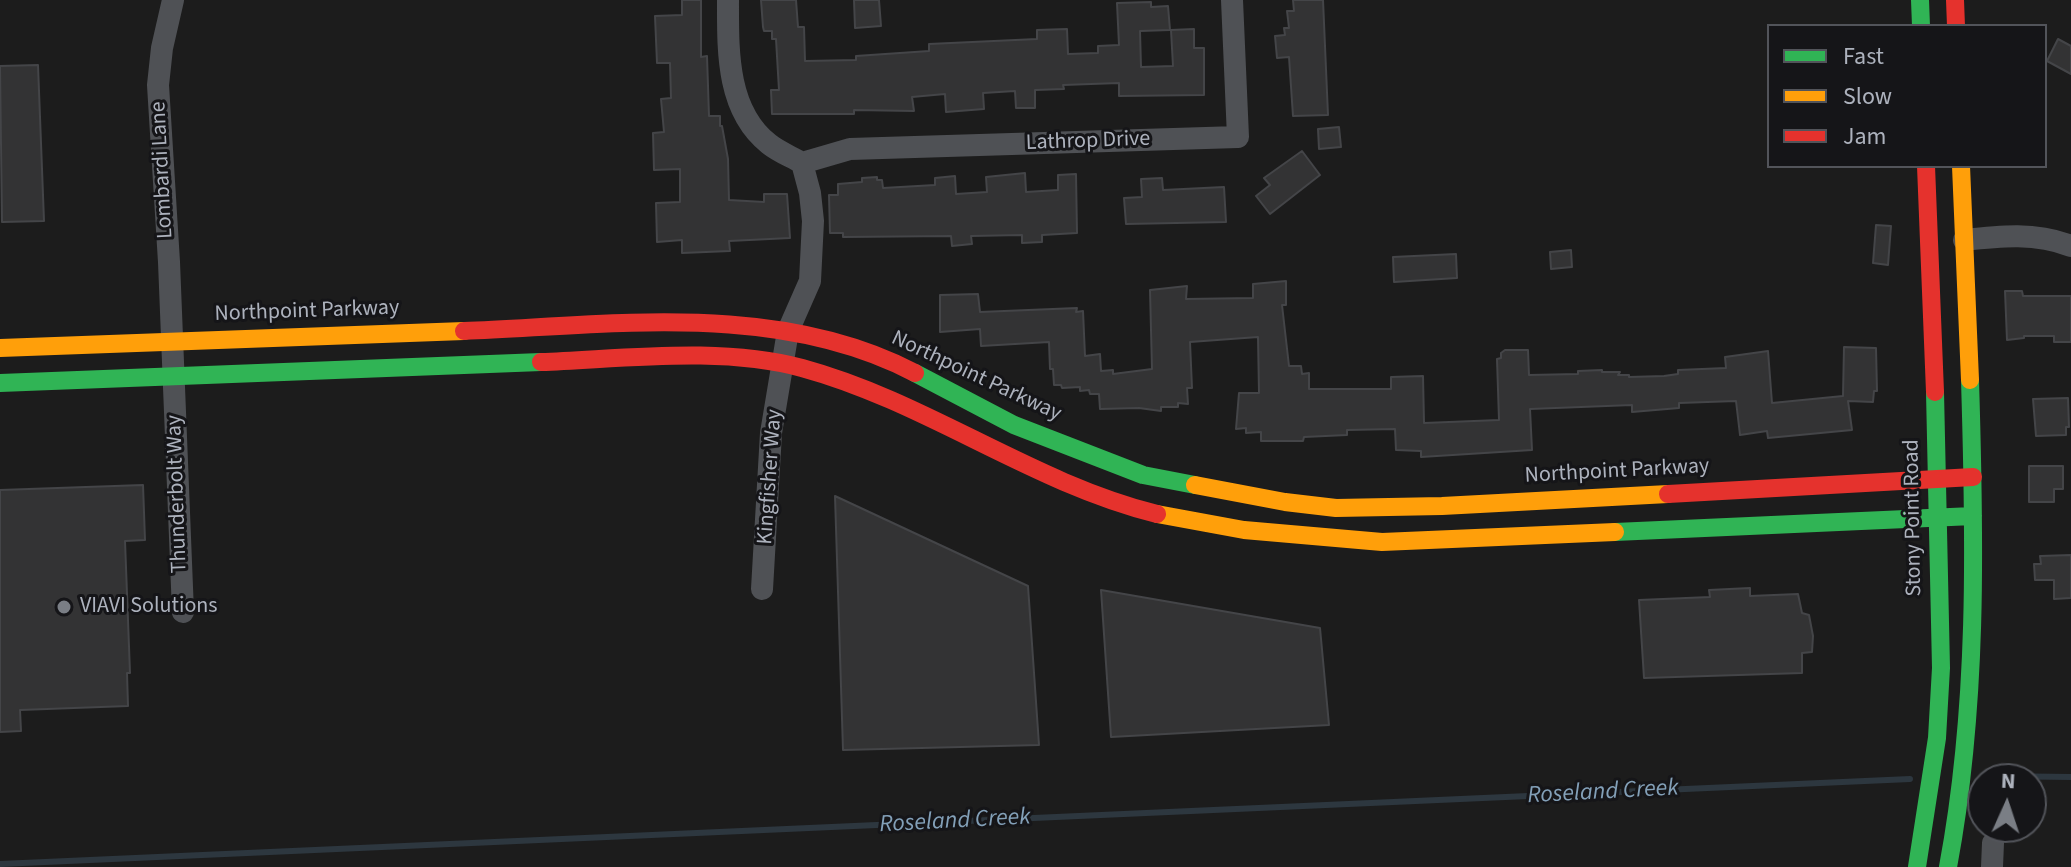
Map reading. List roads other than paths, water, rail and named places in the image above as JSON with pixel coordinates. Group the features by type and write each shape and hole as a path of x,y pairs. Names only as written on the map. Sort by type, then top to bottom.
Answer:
{"street":[{"name":"Lombardi Lane","path":"173,0 162,48 158,85 173,376"},
{"path":"728,0 728,59 742,112 769,144 802,163"},
{"name":"Lathrop Drive","path":"802,163 850,149 1238,137 1232,0"},
{"path":"1920,0 1921,24"},
{"path":"1955,0 1956,24"},
{"name":"Kingfisher Way","path":"762,589 771,433 788,331 810,281 813,251 810,193 802,163"},
{"name":"Stony Point Road","path":"1917,867 1940,705 1939,517 1926,168"},
{"path":"1948,867 1968,735 1973,643 1973,477 1961,168"},
{"path":"1964,240 2000,236 2038,237 2071,246"},
{"name":"Northpoint Parkway","path":"0,348 703,322 788,331 846,345 900,365 1014,425 1143,475 1285,502 1336,508 1442,506 1973,477"},
{"path":"0,383 707,356 799,367 869,390 1031,470 1107,499 1254,533 1382,542 1973,516"},
{"name":"Thunderbolt Way","path":"173,376 183,612"},
{"path":"1992,867 1993,843"}],"waterway":[{"name":"Roseland Creek","path":"2047,777 2071,777"},
{"name":"Roseland Creek","path":"0,864 1910,779"}],"place":[{"name":"VIAVI Solutions","path":"64,607"}]}
